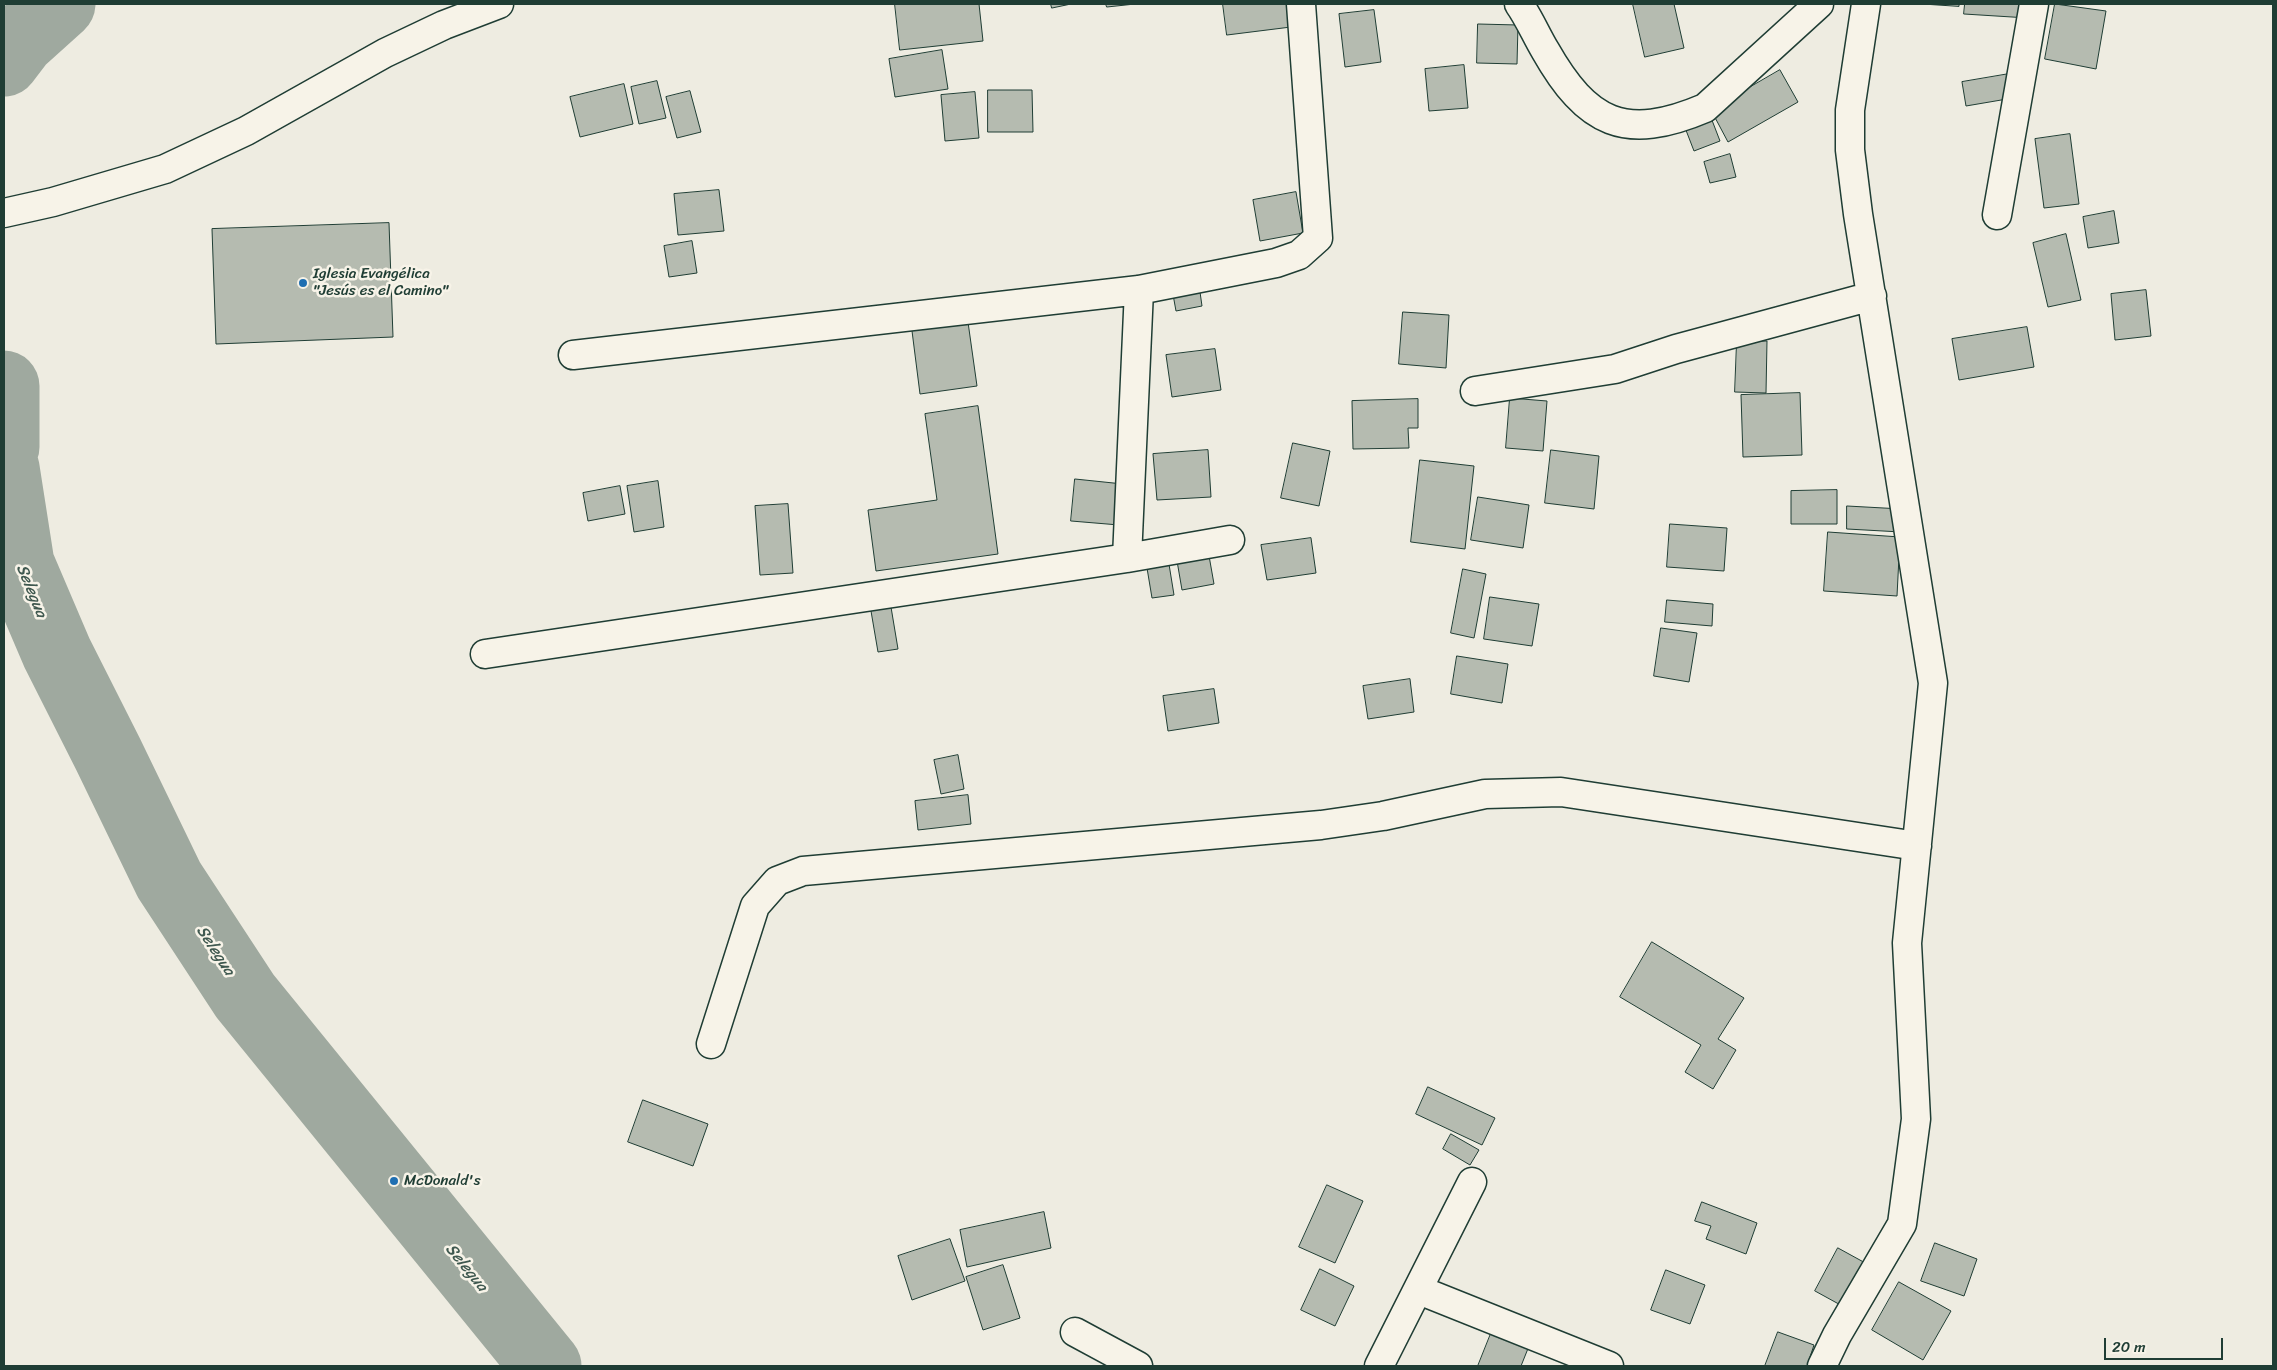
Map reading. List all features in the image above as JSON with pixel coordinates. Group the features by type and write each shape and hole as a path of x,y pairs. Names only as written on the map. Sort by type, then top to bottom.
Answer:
{"street":[{"path":"4,213 53,202 165,169 246,131 385,53 444,24 499,4"},
{"path":"573,355 1139,290 1276,262 1299,255 1318,238 1301,4"},
{"path":"1519,4 1546,52 1578,98 1598,114 1616,122 1637,126 1682,118 1705,108 1819,4"},
{"path":"1822,1366 1837,1335 1902,1224 1916,1119 1907,944 1932,683 1850,150 1850,110 1866,4"},
{"path":"1996,215 2034,4"},
{"path":"1127,558 1139,290"},
{"path":"1475,391 1615,369 1676,349 1872,296"},
{"path":"485,654 1127,558 1230,540"},
{"path":"711,1044 755,906 776,881 803,871 1321,825 1383,816 1431,804 1494,793 1561,792 1917,846"},
{"path":"1379,1366 1472,1182"},
{"path":"1418,1290 1608,1366"},
{"path":"1075,1332 1138,1366"}],"building":[{"path":"895,4 979,4 983,41 900,50"},
{"path":"1051,4 1071,4 1052,8"},
{"path":"1106,4 1135,4 1107,7"},
{"path":"1223,4 1296,4 1299,26 1227,35"},
{"path":"1633,4 1674,4 1684,48 1645,57"},
{"path":"1923,4 1959,4 1959,6"},
{"path":"1965,4 2029,4 2028,18 1964,14"},
{"path":"2055,4 2106,11 2096,69 2045,59"},
{"path":"1374,10 1381,62 1345,67 1339,14"},
{"path":"1478,24 1518,25 1517,64 1477,63"},
{"path":"942,50 948,89 895,97 889,59"},
{"path":"1464,65 1468,108 1429,111 1425,69"},
{"path":"1780,70 1798,102 1728,142 1711,110"},
{"path":"2009,74 2013,98 1966,106 1962,82"},
{"path":"657,81 666,118 639,124 631,87"},
{"path":"624,84 633,124 580,137 570,97"},
{"path":"988,90 1032,90 1033,132 988,132"},
{"path":"690,91 701,132 677,138 666,97"},
{"path":"975,92 979,138 945,141 941,95"},
{"path":"1710,115 1720,141 1694,151 1684,125"},
{"path":"2070,134 2079,204 2044,208 2035,139"},
{"path":"1730,154 1736,177 1710,183 1704,162"},
{"path":"719,190 724,231 678,235 674,194"},
{"path":"1296,192 1303,233 1260,241 1253,200"},
{"path":"2114,211 2119,243 2088,248 2083,217"},
{"name":"Iglesia Evangélica \"Jesús es el Camino\"","path":"389,223 393,337 216,344 212,229"},
{"path":"2066,234 2081,300 2048,307 2033,243"},
{"path":"692,241 697,273 669,277 664,246"},
{"path":"1199,285 1202,306 1176,311 1172,289"},
{"path":"2146,290 2151,336 2115,340 2111,294"},
{"path":"1403,312 1449,315 1446,368 1399,364"},
{"path":"967,315 977,386 920,394 911,323"},
{"path":"2027,327 2034,367 1959,380 1952,339"},
{"path":"1737,341 1767,341 1766,393 1735,392"},
{"path":"1215,349 1221,390 1172,397 1166,355"},
{"path":"1800,393 1802,455 1743,457 1741,395"},
{"path":"1510,398 1547,401 1543,451 1506,448"},
{"path":"1418,399 1418,428 1408,428 1409,448 1353,449 1352,401"},
{"path":"978,406 998,554 876,571 868,510 937,500 925,414"},
{"path":"1293,443 1330,451 1319,506 1281,498"},
{"path":"1208,450 1211,497 1157,500 1153,454"},
{"path":"1551,450 1599,456 1594,509 1545,503"},
{"path":"1420,460 1474,466 1465,549 1411,542"},
{"path":"1075,479 1123,484 1119,525 1071,521"},
{"path":"658,481 664,527 634,532 627,486"},
{"path":"620,486 625,514 588,521 583,493"},
{"path":"1837,490 1837,524 1791,524 1791,491"},
{"path":"1478,497 1529,505 1523,548 1471,540"},
{"path":"788,504 793,573 760,575 755,506"},
{"path":"1847,506 1902,509 1901,532 1847,529"},
{"path":"1670,524 1727,528 1724,571 1667,567"},
{"path":"1828,532 1900,537 1897,596 1824,591"},
{"path":"1311,538 1316,573 1267,580 1261,545"},
{"path":"1208,550 1214,584 1182,590 1176,555"},
{"path":"1168,558 1174,595 1152,598 1146,562"},
{"path":"1463,569 1486,574 1474,638 1451,633"},
{"path":"1490,597 1539,604 1532,646 1484,639"},
{"path":"1667,600 1713,604 1712,626 1665,622"},
{"path":"891,607 898,649 878,652 871,611"},
{"path":"1661,628 1697,633 1689,682 1654,676"},
{"path":"1457,656 1508,664 1502,703 1451,694"},
{"path":"1410,679 1414,712 1368,719 1363,686"},
{"path":"1214,689 1219,723 1168,731 1163,696"},
{"path":"958,755 964,789 941,794 934,760"},
{"path":"968,795 971,824 918,830 915,801"},
{"path":"1652,942 1744,998 1718,1039 1736,1050 1713,1089 1685,1072 1701,1045 1620,997"},
{"path":"1428,1087 1495,1118 1482,1145 1416,1114"},
{"path":"643,1100 708,1124 693,1166 628,1142"},
{"path":"1451,1134 1479,1150 1470,1165 1443,1149"},
{"path":"1327,1185 1363,1201 1335,1263 1299,1247"},
{"path":"1702,1202 1757,1223 1746,1254 1706,1239 1711,1226 1695,1221"},
{"path":"1044,1212 1051,1248 967,1267 960,1230"},
{"path":"950,1239 965,1281 912,1300 898,1256"},
{"path":"1935,1243 1977,1259 1964,1296 1921,1281"},
{"path":"1838,1248 1869,1265 1846,1308 1815,1291"},
{"path":"1003,1265 1020,1318 983,1330 966,1277"},
{"path":"1320,1269 1354,1286 1335,1326 1301,1310"},
{"path":"1666,1270 1705,1285 1690,1324 1651,1310"},
{"path":"1899,1282 1951,1311 1923,1360 1872,1330"},
{"path":"1492,1331 1529,1346 1521,1366 1478,1366"},
{"path":"1778,1332 1814,1345 1807,1366 1765,1366"}],"waterway":[{"name":"Selegua","path":"4,61 20,40 60,4"},
{"name":"Selegua","path":"4,386 4,447"},
{"name":"Selegua","path":"4,468 19,564 57,653 169,880 245,996 546,1366"}],"place":[{"name":"Iglesia Evangélica \"Jesús es el Camino\"","path":"303,283"},
{"name":"McDonald's","path":"394,1181"}]}
